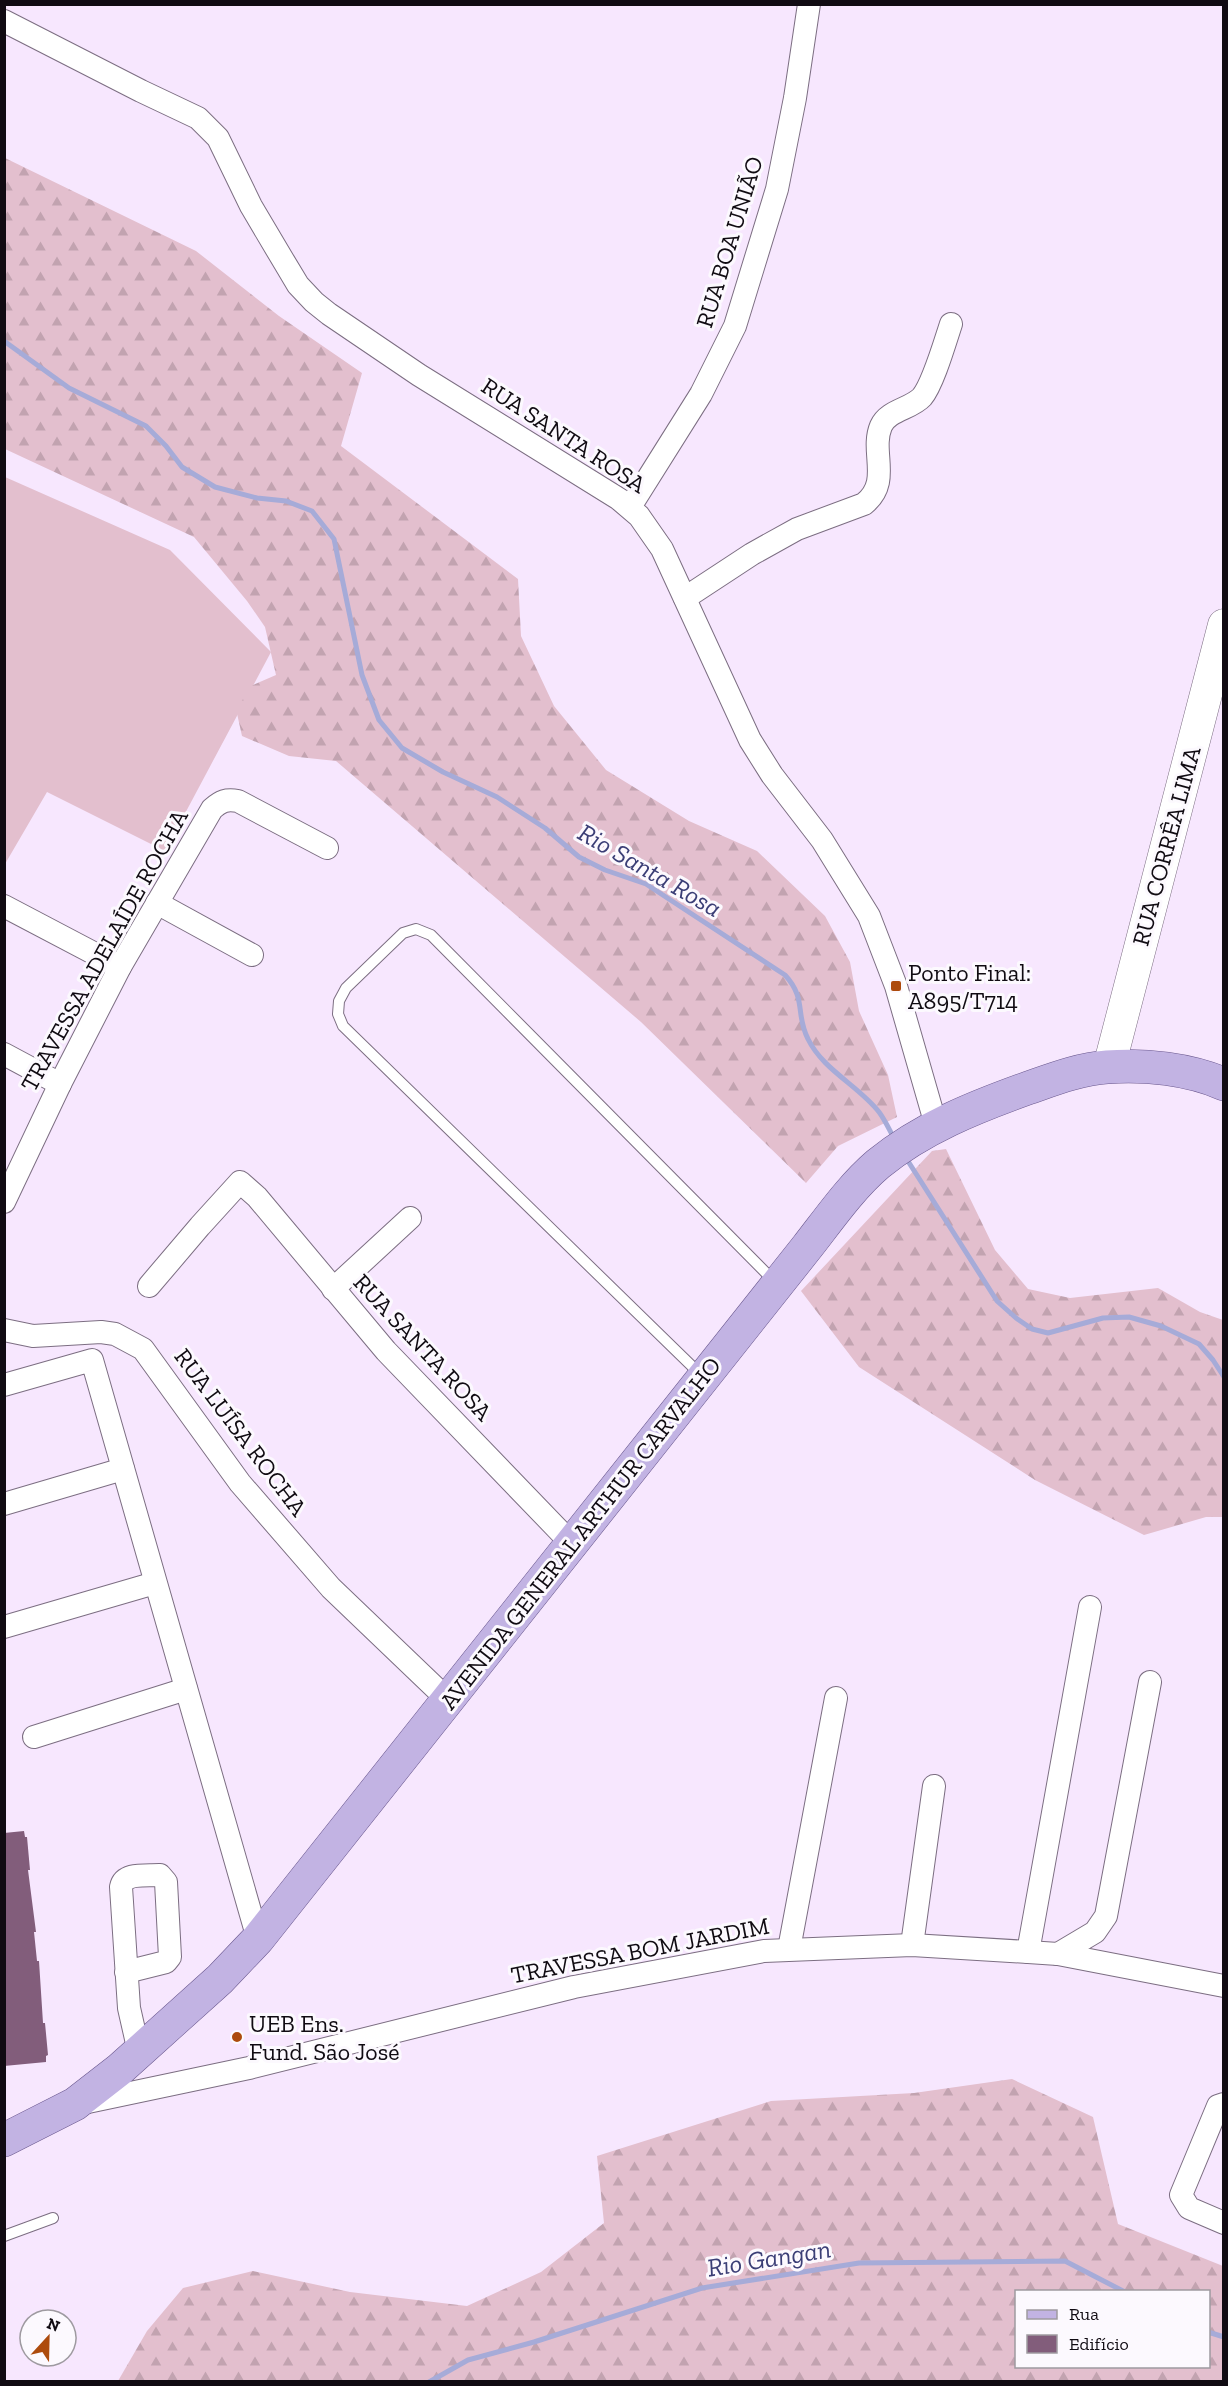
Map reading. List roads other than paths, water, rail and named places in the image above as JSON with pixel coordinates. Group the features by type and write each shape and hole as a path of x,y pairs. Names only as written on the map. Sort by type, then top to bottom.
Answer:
{"main road":[{"name":"AVENIDA GENERAL ARTHUR CARVALHO","path":"4,2140 75,2104 139,2052 220,1979 258,1939 777,1284 843,1202 879,1164 926,1130 1013,1093 1066,1074 1109,1067 1149,1067 1184,1072 1224,1084"}],"street":[{"name":"RUA BOA UNIÃO","path":"630,507 701,394 735,326 777,189 795,98 809,4"},
{"name":"RUA SANTA ROSA","path":"4,21 198,118 218,138 251,206 298,285 314,302 328,314 419,375 630,507 650,530 662,549 750,740 772,775 822,840 869,915 896,986 926,1130"},
{"path":"685,598 752,554 797,529 864,504 871,498 879,482 881,426 888,417 921,397 951,324"},
{"name":"RUA CORRÊA LIMA","path":"1109,1067 1224,625"},
{"name":"TRAVESSA ADELAÍDE ROCHA","path":"5,1198 120,967 212,809 229,799 248,805 327,848"},
{"path":"157,903 252,955"},
{"path":"4,906 120,967"},
{"path":"4,1054 60,1084"},
{"name":"RUA SANTA ROSA","path":"149,1286 240,1182 257,1197 386,1351 572,1544"},
{"path":"333,1289 410,1218"},
{"name":"RUA LUÍSA ROCHA","path":"4,1330 33,1336 101,1332 115,1334 143,1349 240,1483 323,1579 448,1700"},
{"path":"4,1385 92,1360 258,1939"},
{"path":"4,1504 123,1469"},
{"path":"4,1627 155,1583"},
{"path":"1028,1952 1090,1607"},
{"path":"1058,1954 1095,1932 1106,1916 1150,1682"},
{"path":"34,1737 186,1689"},
{"path":"789,1949 836,1698"},
{"path":"912,1945 934,1786"},
{"name":"TRAVESSA BOM JARDIM","path":"75,2104 249,2068 574,1987 737,1956 789,1949 912,1945 1058,1954 1224,1986"},
{"path":"126,1972 129,2008 139,2052"},
{"path":"1224,2104 1218,2106 1181,2194 1189,2208 1224,2223"}],"lane":[{"path":"704,1377 343,1026 338,1014 339,1001 346,988 403,933 416,929 431,935 777,1284"},
{"path":"4,2236 54,2218"}],"waterway":[{"name":"Rio Santa Rosa","path":"4,341 69,388 146,426 166,446 182,467 215,487 257,498 286,501 312,511 334,539 362,675 379,720 402,748 443,772 497,797 545,828 579,857 605,870 646,884 785,975 799,999 804,1030 815,1050 832,1069 871,1103 881,1115 895,1140"},
{"name":"Rio Santa Rosa","path":"906,1158 997,1301 1016,1318 1032,1329 1048,1333 1103,1318 1129,1317 1161,1326 1199,1344 1224,1377"},
{"name":"Rio Gangan","path":"429,2382 468,2360 534,2342 702,2288 859,2263 1065,2261 1121,2290"},
{"name":"Rio Gangan","path":"1210,2333 1224,2337"}],"place":[{"name":"Ponto Final: A895/T714","path":"896,986"},
{"name":"UEB Ens. Fund. São José","path":"237,2037"}]}
